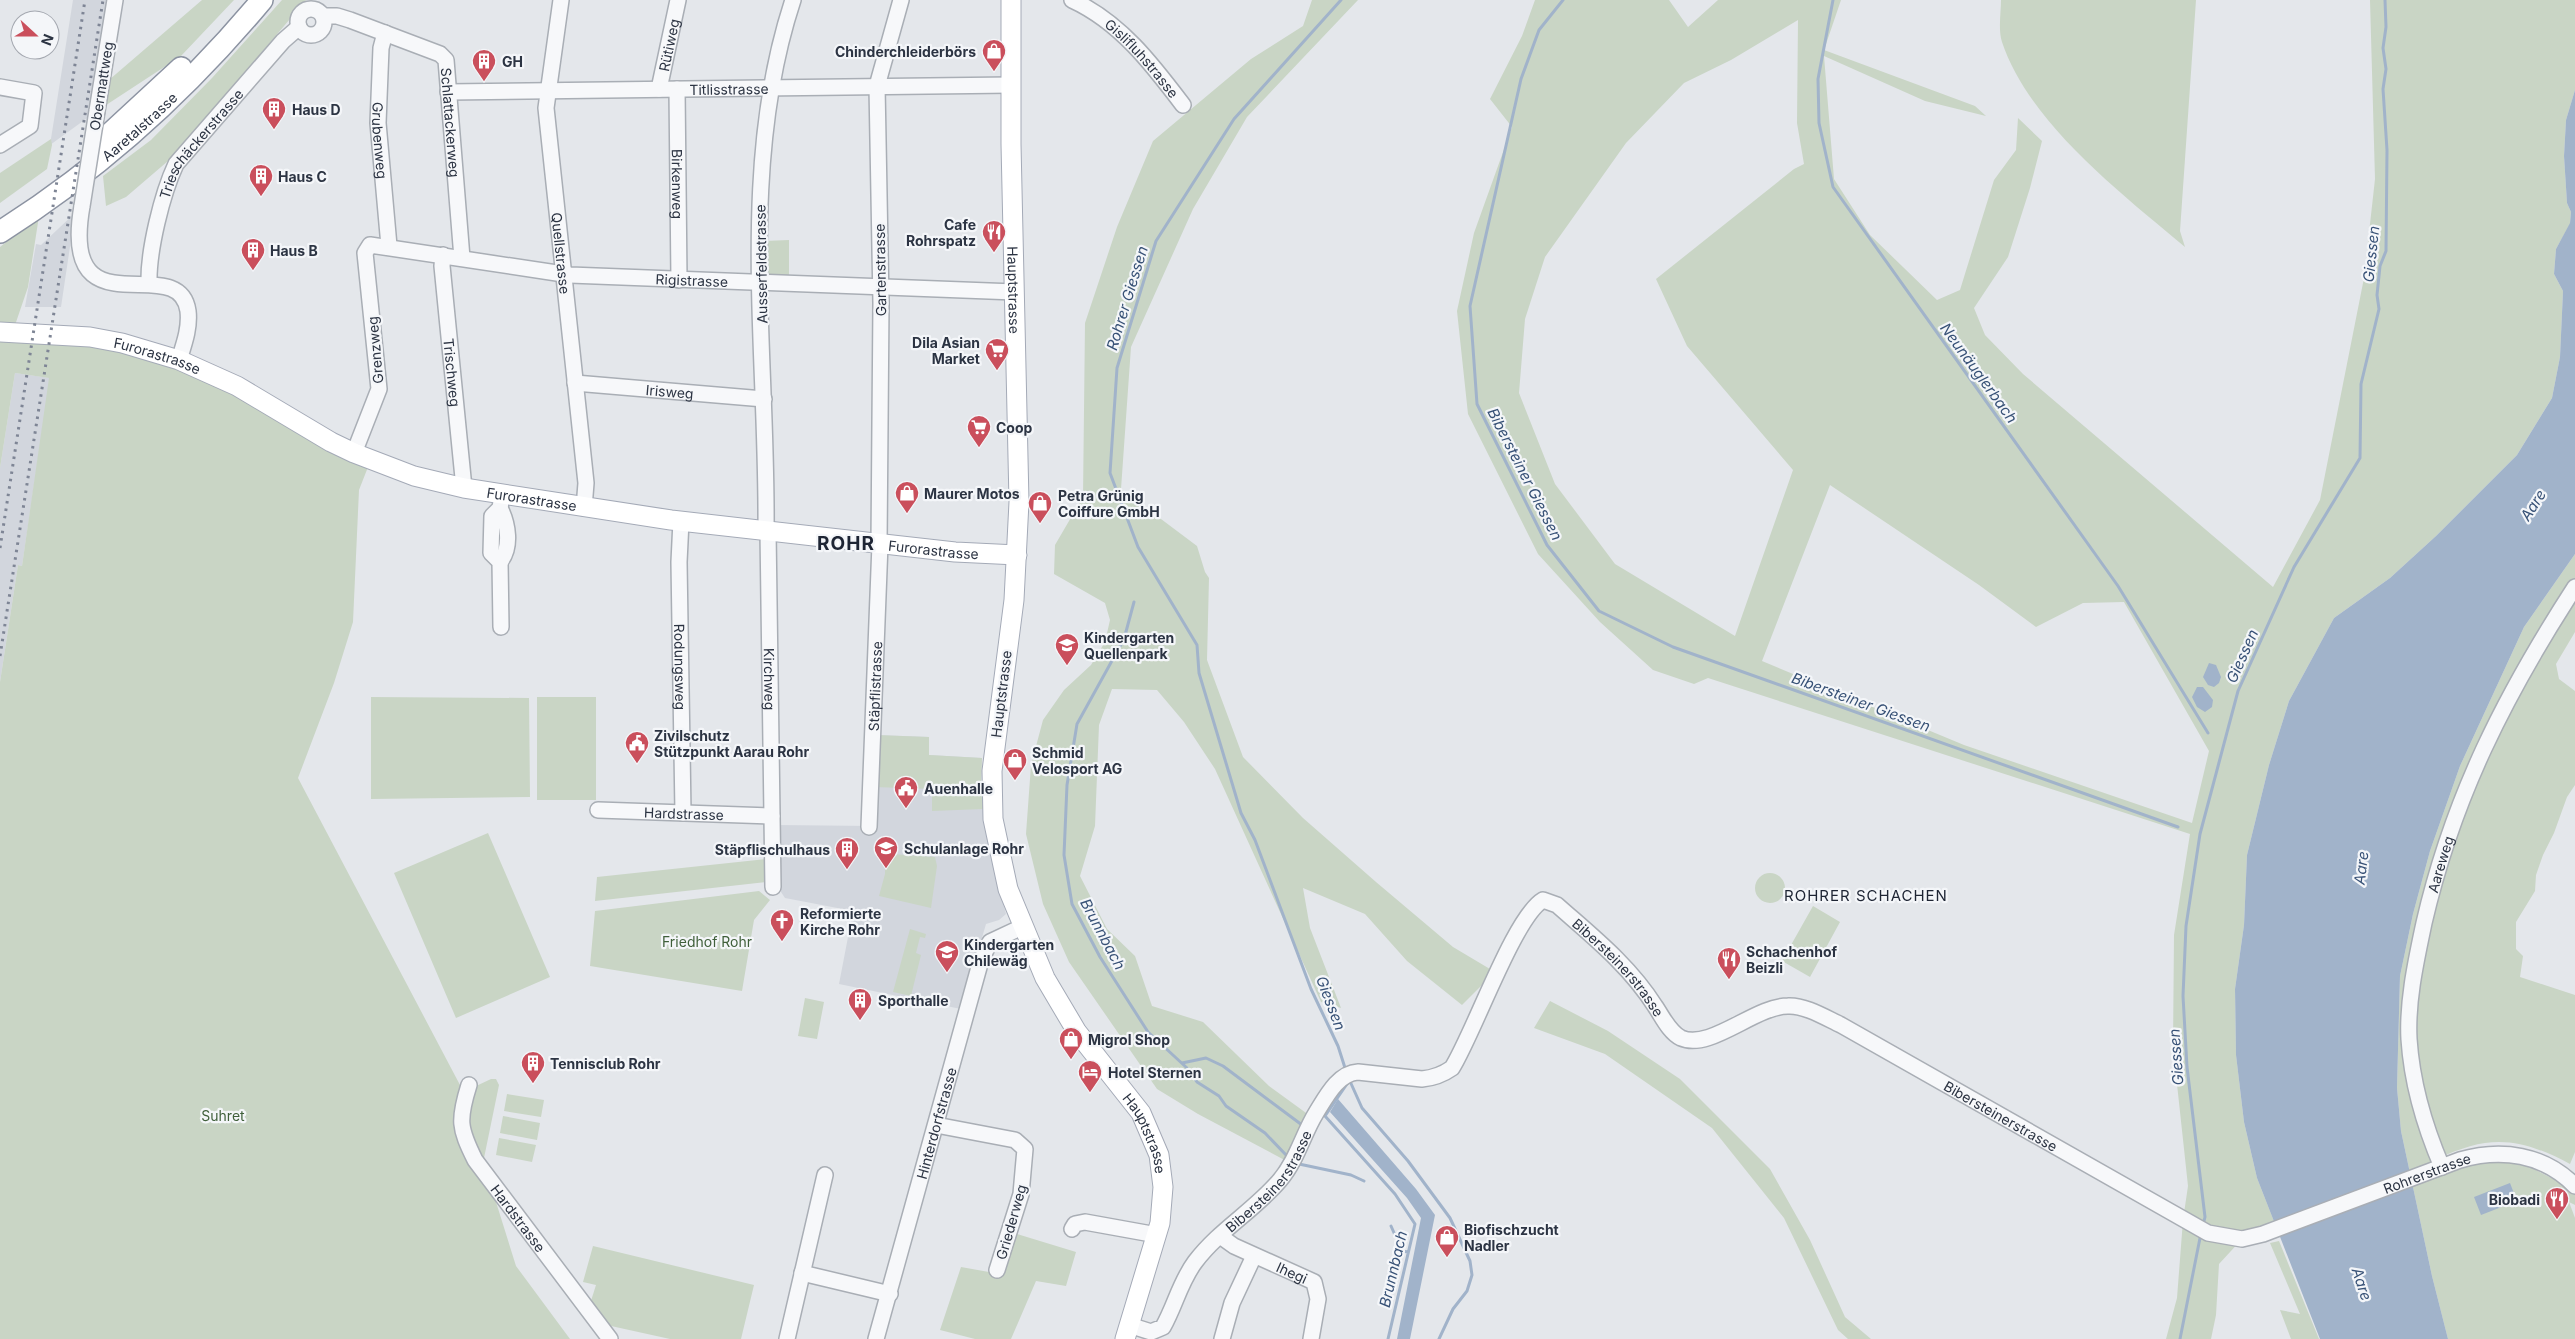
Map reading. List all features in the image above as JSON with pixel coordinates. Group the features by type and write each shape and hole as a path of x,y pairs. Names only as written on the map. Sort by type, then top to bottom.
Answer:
{"highway":[{"name":"Aaretalstrasse","path":"0,216 62,173 114,132 199,50 244,0"},
{"name":"Aaretalstrasse","path":"0,232 59,194 140,128 207,62 262,0"}],"main road":[{"name":"Hauptstrasse","path":"1011,0 1017,555 1014,600 992,771 993,819 1008,889 1022,928 1045,978 1077,1032 1134,1103 1153,1137 1163,1179 1162,1204 1157,1235 1127,1332"},
{"name":"Furorastrasse","path":"0,332 76,336 122,343 179,360 237,386 331,442 354,453 414,476 464,488 501,501 584,508 978,555 1017,555"}],"street":[{"name":"Obermattweg","path":"115,0 77,232 79,250 83,262 90,271 107,283 165,285 176,291 188,309 186,336 179,360"},
{"name":"Quellstrasse","path":"561,0 546,108 586,483 584,508"},
{"name":"Rütiweg","path":"658,89 678,0"},
{"name":"Ausserfeldstrasse","path":"767,531 760,174 770,87 793,0"},
{"name":"Gartenstrasse","path":"880,544 881,287 877,86 901,0"},
{"name":"Gislifluhstrasse","path":"1074,0 1123,34 1145,56 1183,105"},
{"path":"299,27 308,34 316,34 323,26 318,8"},
{"name":"Trieschäckerstrasse","path":"149,284 149,266 166,188 176,164 277,47 299,27 298,19 302,12 318,8"},
{"name":"Schlattackerweg","path":"318,8 440,54 446,60 462,258"},
{"name":"Grubenweg","path":"385,33 381,48 378,106 389,246"},
{"name":"Titlisstrasse","path":"448,92 1012,85"},
{"path":"0,87 34,93 30,126 0,145"},
{"name":"Birkenweg","path":"677,89 679,280"},
{"name":"Rigistrasse","path":"370,245 389,246 563,274 1015,292"},
{"name":"Grenzweg","path":"354,453 379,390 365,253 370,245"},
{"name":"Trischweg","path":"443,255 442,266 464,488"},
{"name":"Irisweg","path":"575,382 764,399"},
{"path":"501,501 492,516 492,553 500,562 501,627"},
{"name":"Rodungsweg","path":"681,521 679,562 683,813"},
{"name":"Kirchweg","path":"767,531 772,887"},
{"name":"Stäpflistrasse","path":"869,827 880,544"},
{"name":"Aareweg","path":"2439,1168 2418,1104 2409,1038 2414,977 2427,912 2450,832 2476,763 2528,661 2575,587"},
{"name":"Hardstrasse","path":"598,810 772,816"},
{"name":"Bibersteinerstrasse","path":"1127,1332 1151,1332 1163,1327 1183,1279 1204,1251 1267,1194 1284,1176 1292,1164 1313,1118 1333,1088 1346,1076 1358,1072 1422,1079 1443,1075 1452,1068 1518,933 1537,904 1543,900 1550,900 1625,966 1645,991 1665,1022 1682,1038 1693,1040 1710,1037 1772,1008 1790,1005 1807,1010 1841,1025 2208,1233 2242,1239 2277,1229"},
{"name":"Hinterdorfstrasse","path":"876,1339 981,960 990,942 1022,928"},
{"name":"Hardstrasse","path":"469,1085 461,1116 461,1127 474,1160 610,1339"},
{"name":"Griederweg","path":"936,1125 1015,1140 1025,1149 1021,1194 997,1270"},
{"name":"Rohrerstrasse","path":"2277,1229 2439,1168 2474,1156 2496,1152 2525,1156 2543,1163 2575,1186"},
{"path":"787,1339 825,1175"},
{"path":"1072,1229 1075,1224 1085,1222 1157,1235"},
{"name":"Ihegi","path":"1220,1236 1234,1246 1254,1256 1314,1282 1318,1299 1311,1339"},
{"path":"1222,1339 1232,1303 1254,1256"},
{"path":"802,1273 890,1294"}],"shaded area":[{"path":"73,0 109,0 90,116 50,145"},
{"path":"75,213 61,307 25,307 36,244 41,245"},
{"path":"15,373 50,378 22,566 18,565 0,682 0,468"},
{"name":"Schulanlage Rohr","path":"876,735 929,737 929,755 982,758 981,784 990,851 1006,914 999,920 986,924 961,1009 839,984 853,911 785,898 777,886 776,825 873,826"}],"green space":[{"path":"202,0 234,0 181,56 97,111 102,86"},
{"path":"282,0 306,0 175,155 126,197 106,206 103,176 151,140 212,78"},
{"path":"1312,0 1358,0 1247,117 1193,209 1131,347 1121,489 1197,546 1205,572 1209,578 1207,660 1243,757 1303,818 1376,882 1453,947 1495,972 1462,1005 1407,961 1365,914 1303,888 1310,928 1341,1008 1321,1002 1215,769 1184,722 1157,690 1112,689 1099,725 1095,826 1080,876 1107,929 1135,956 1152,1006 1203,1022 1269,1086 1313,1118 1292,1164 1198,1114 1157,1089 1069,962 1043,904 1026,834 1031,765 1043,720 1064,690 1091,665 1105,642 1110,620 1105,603 1054,574 1055,545 1083,497 1085,323 1117,227 1153,141 1251,59 1303,26"},
{"path":"1535,0 1669,0 1688,27 1718,0 1841,0 1824,50 1975,106 1986,116 1925,101 1824,56 1834,179 1870,235 1937,300 1960,290 1994,180 2016,150 2018,118 2042,141 2030,188 2008,257 1974,308 1985,335 2023,374 2273,587 2320,500 2364,278 2375,179 2370,0 2575,0 2575,90 2566,120 2564,156 2567,203 2571,212 2570,224 2556,249 2554,274 2563,291 2560,357 2552,398 2517,455 2436,536 2390,578 2334,618 2289,701 2269,765 2247,855 2244,925 2235,989 2236,1055 2244,1122 2257,1178 2277,1229 2242,1239 2219,1264 2216,1315 2211,1339 2166,1339 2177,1298 2183,1220 2188,1186 2173,1047 2174,935 2190,834 1708,678 1694,684 1653,670 1600,622 1538,554 1468,414 1457,311 1474,233 1512,127 1490,99 1522,36","holes":["1798,20 1797,123 1804,164 1794,169 1656,279 1687,346 1793,470 1735,636 1615,564 1555,484 1519,393 1525,319 1545,257 1626,143 1684,83 1731,60","1830,485 1979,585 2036,627 2083,603 2124,602 2209,751 2192,823 1964,745 1762,661"]},
{"path":"2001,0 2196,0 2180,231 2185,247 2106,180 2055,128 2033,101 2015,72 2002,42 2000,27"},
{"path":"51,139 52,145 47,169 0,203 0,173"},
{"name":"Suhret","path":"39,216 28,287 13,331 121,351 203,378 368,467 359,490 353,622 334,683 298,778 460,1085 463,1119 486,1170 516,1266 570,1339 0,1339 0,682 18,565 22,566 49,378 15,373 0,468 0,247"},
{"path":"789,240 789,279 769,275 767,272 764,241"},
{"path":"2575,554 2575,632 2556,664 2559,679 2575,691 2575,785 2567,797 2554,833 2543,855 2536,875 2535,891 2516,922 2516,949 2523,956 2520,977 2575,995 2575,1152 2570,1164 2535,1148 2504,1142 2488,1142 2473,1145 2437,1159 2471,1163 2508,1161 2530,1167 2561,1183 2575,1195 2575,1205 2569,1202 2575,1218 2575,1339 2448,1339 2432,1276 2401,1131 2397,1088 2400,976 2413,914 2430,851 2460,766 2524,627"},
{"path":"371,697 529,698 530,797 371,799"},
{"path":"537,697 596,697 596,800 537,800"},
{"path":"876,735 929,737 929,755 982,758 981,784 983,809 932,811 932,789 874,787"},
{"path":"488,833 550,977 456,1018 394,873"},
{"path":"891,854 935,857 937,866 931,908 879,896 885,874 885,858"},
{"path":"767,859 766,882 595,901 597,877"},
{"path":"1770,873 1781,877 1785,888 1781,899 1770,903 1759,899 1755,888 1759,877"},
{"name":"Friedhof Rohr","path":"759,891 770,900 754,920 742,991 590,966 595,911"},
{"path":"1813,906 1840,922 1810,977 1782,961"},
{"path":"910,929 926,934 925,938 920,937 916,953 921,955 911,996 893,992"},
{"path":"805,998 824,1002 817,1039 798,1036"},
{"path":"1550,1001 1608,1031 1680,1079 1770,1169 1810,1240 1845,1317 1871,1339 1848,1339 1838,1330 1784,1218 1712,1128 1605,1054 1534,1028"},
{"path":"491,1079 496,1079 499,1085 484,1158 477,1156 466,1132 474,1087"},
{"path":"507,1094 544,1100 541,1117 504,1111"},
{"path":"503,1116 540,1123 537,1140 500,1133"},
{"path":"499,1138 536,1145 532,1162 496,1155"},
{"path":"1017,1234 1076,1252 1066,1286 1036,1281 1011,1339 975,1339 940,1330 961,1267 1000,1274"},
{"path":"2279,1241 2319,1339 2291,1339 2280,1310 2300,1314 2270,1243"},
{"path":"593,1246 754,1285 741,1339 670,1339 602,1324 590,1304 596,1285 583,1282"}],"water":[{"name":"Aare","path":"2575,90 2575,554 2524,627 2460,766 2430,851 2413,914 2400,976 2397,1088 2401,1131 2432,1276 2448,1339 2320,1339 2257,1178 2244,1122 2236,1055 2235,989 2244,925 2247,855 2269,765 2289,701 2334,618 2390,578 2436,536 2517,455 2552,398 2560,357 2563,291 2554,274 2556,249 2570,223 2571,212 2567,203 2564,156 2566,120"},
{"path":"2209,663 2216,665 2221,677 2219,683 2214,687 2208,685 2203,677"},
{"path":"2197,687 2203,687 2213,700 2212,707 2205,712 2197,707 2192,697"},
{"path":"1338,1099 1416,1189 1435,1215 1410,1339 1397,1339 1421,1218 1407,1198 1330,1112"},
{"path":"2510,1183 2517,1201 2481,1215 2474,1197"}],"waterway":[{"name":"Rohrer Giessen","path":"1341,0 1234,119 1156,241 1117,368 1110,473 1138,547 1197,645 1199,673 1241,813 1255,840 1311,989 1338,1046 1346,1071"},
{"name":"Bibersteiner Giessen","path":"1563,0 1539,30 1521,79 1470,306 1477,404 1547,545 1599,611 1673,647 2178,827"},
{"name":"Neunäuglerbach","path":"1833,0 1818,79 1819,123 1833,187 2118,586 2208,733"},
{"name":"Giessen","path":"2203,1225 2205,1217 2187,1067 2183,996 2186,926 2200,834 2238,691 2294,567 2360,458 2361,384 2379,309 2377,295 2380,266 2386,251 2387,150 2383,89 2386,69 2383,48 2386,27 2385,0"},
{"name":"Brunnbach","path":"1134,602 1124,639 1077,724 1067,785 1064,855 1072,904 1100,957 1148,1032 1187,1068 1197,1082 1219,1096 1226,1106 1265,1133 1288,1157"},
{"path":"1182,1063 1206,1058 1223,1066 1302,1125"},
{"name":"Giessen","path":"1349,1079 1362,1108 1408,1161 1450,1218 1470,1261 1472,1275 1467,1291 1453,1309 1439,1339"},
{"name":"Brunnbach","path":"1349,1081 1325,1116 1395,1194 1415,1224 1388,1339"},
{"path":"1299,1164 1351,1175 1364,1181"},
{"path":"1391,1226 1402,1251 1408,1252"},
{"name":"Giessen","path":"2180,1339 2201,1233"}],"railway":[{"path":"0,548 85,0"},
{"path":"0,656 103,0"}],"place":[{"name":"Chinderchleiderbörs","path":"994,72"},
{"name":"GH","path":"484,82"},
{"name":"Haus D","path":"274,130"},
{"name":"Haus C","path":"261,197"},
{"name":"Cafe Rohrspatz","path":"994,253"},
{"name":"Haus B","path":"253,271"},
{"name":"Dila Asian Market","path":"997,371"},
{"name":"Coop","path":"979,448"},
{"name":"Maurer Motos","path":"907,514"},
{"name":"Petra Grünig Coiffure GmbH","path":"1040,524"},
{"name":"Kindergarten Quellenpark","path":"1067,666"},
{"name":"Zivilschutz Stützpunkt Aarau Rohr","path":"637,764"},
{"name":"Schmid Velosport AG","path":"1015,781"},
{"name":"Auenhalle","path":"906,809"},
{"name":"Schulanlage Rohr","path":"886,869"},
{"name":"Stäpflischulhaus","path":"847,870"},
{"name":"Reformierte Kirche Rohr","path":"782,942"},
{"name":"Kindergarten Chilewäg","path":"947,973"},
{"name":"Schachenhof Beizli","path":"1729,980"},
{"name":"Sporthalle","path":"860,1021"},
{"name":"Migrol Shop","path":"1071,1060"},
{"name":"Tennisclub Rohr","path":"533,1084"},
{"name":"Hotel Sternen","path":"1090,1093"},
{"name":"Biobadi","path":"2557,1220"},
{"name":"Biofischzucht Nadler","path":"1447,1258"}],"district":[{"name":"ROHR","path":"846,543"},
{"name":"ROHRER SCHACHEN","path":"1866,895"}]}
